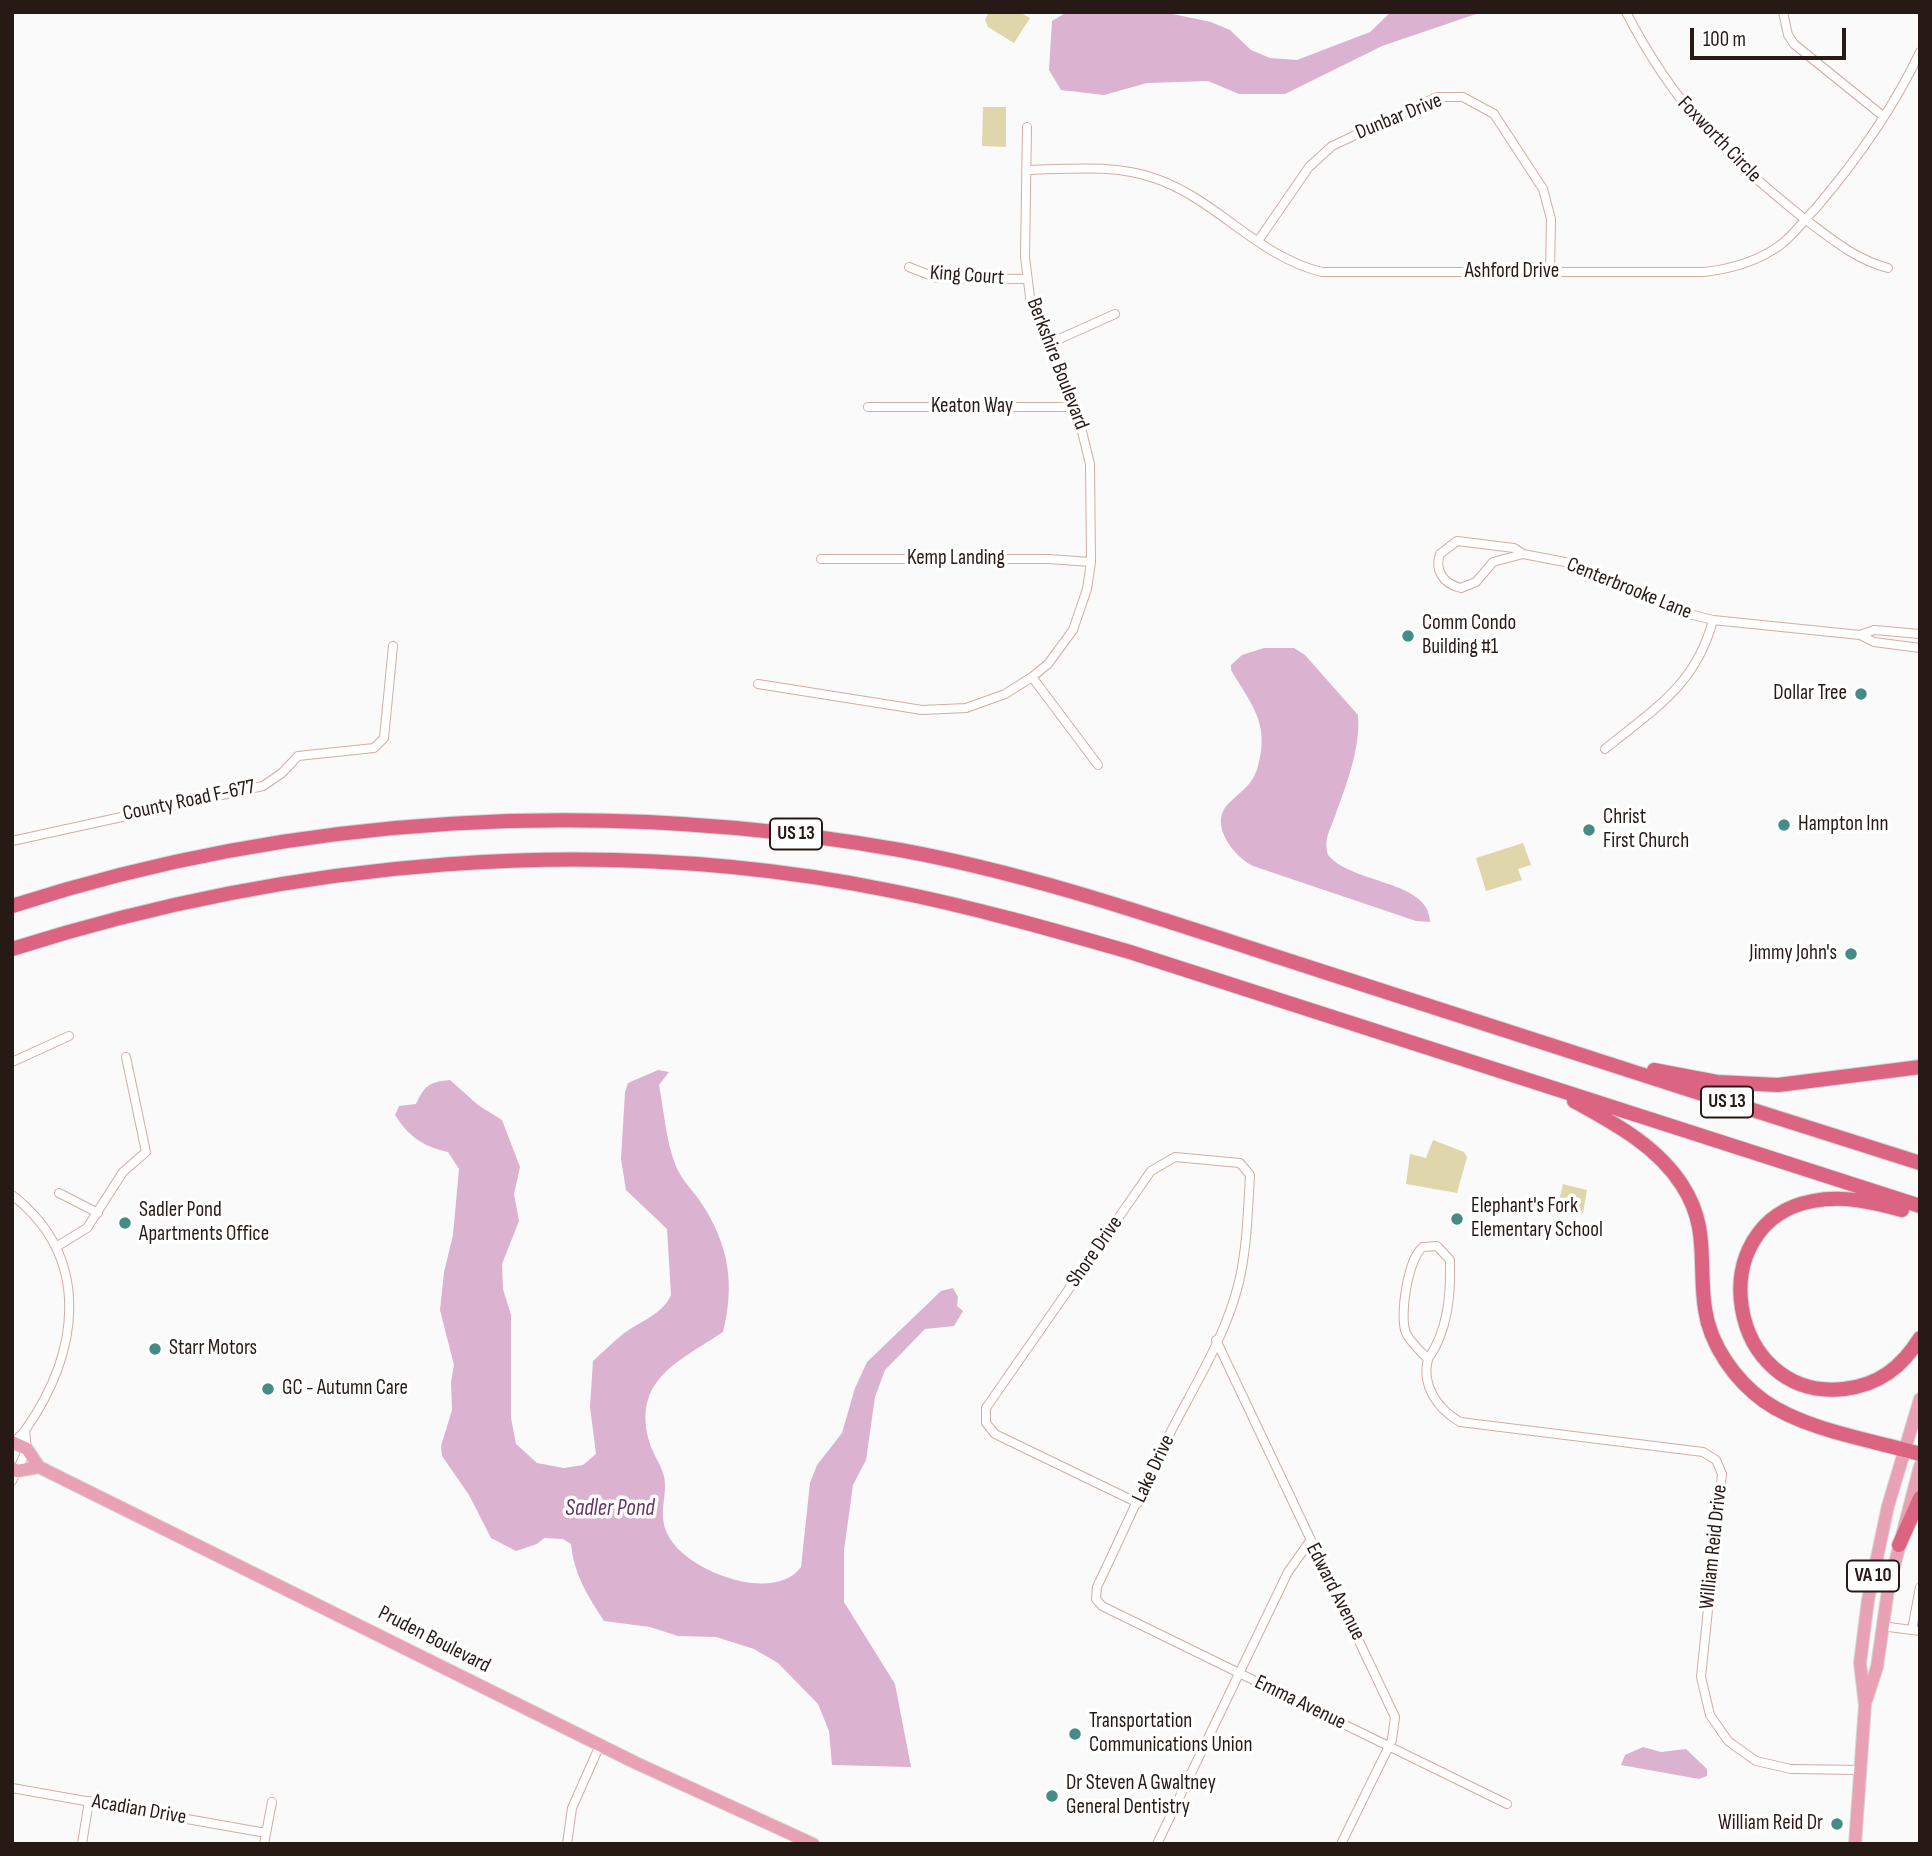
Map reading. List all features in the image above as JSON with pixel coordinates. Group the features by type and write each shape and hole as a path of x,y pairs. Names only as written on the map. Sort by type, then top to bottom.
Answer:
{"highway":[{"name":"US 13","path":"12,905 205,855 356,831 511,820 713,825 892,849 1018,877 1088,896 1920,1163"},
{"name":"US 13","path":"12,949 110,921 254,888 433,866 589,860 758,870 885,889 999,914 1130,952 1920,1206"},
{"path":"12,958 110,921"},
{"path":"1535,1040 1610,1056 1687,1077 1748,1085 1802,1084 1920,1067"},
{"path":"1549,1086 1644,1143 1670,1168 1684,1187 1699,1222 1703,1240 1705,1311 1711,1331 1726,1362 1747,1386 1763,1400 1800,1420 1920,1454"},
{"path":"1920,1212 1846,1199 1824,1199 1796,1206 1770,1223 1750,1249 1741,1270 1739,1296 1746,1329 1767,1361 1793,1380 1820,1389 1855,1388 1884,1377 1906,1359 1920,1338"},
{"path":"1899,1545 1920,1498"}],"main road":[{"name":"VA 10","path":"1855,1844 1865,1705 1860,1663 1868,1600 1904,1449 1920,1399"},
{"path":"13,1443 27,1449 39,1467 14,1473"},
{"name":"VA 10","path":"1865,1705 1877,1667 1881,1626 1920,1466"},
{"name":"Pruden Boulevard","path":"39,1467 424,1655 600,1745 813,1844"}],"street":[{"name":"Foxworth Circle","path":"1626,12 1652,59 1692,116 1735,162 1856,257 1888,268"},
{"path":"1783,12 1788,35 1794,44 1884,116"},
{"name":"Ashford Drive","path":"1026,170 1105,170 1156,178 1187,194 1292,263 1322,272 1726,269 1747,263 1776,248 1806,219 1850,165 1884,116 1920,52"},
{"name":"Dunbar Drive","path":"1258,241 1308,167 1332,146 1437,97 1463,97 1494,114 1543,189 1551,219 1550,272"},
{"name":"Berkshire Boulevard","path":"758,684 942,711 986,702 1032,677 1048,663 1073,630 1087,589 1091,562 1090,464 1076,407 1046,345 1031,304 1027,279 1027,127"},
{"name":"King Court","path":"909,267 937,278 1027,279"},
{"path":"1046,345 1115,314"},
{"name":"Keaton Way","path":"868,407 1076,407"},
{"name":"Centerbrooke Lane","path":"1523,554 1493,562 1476,582 1461,588 1446,581 1438,569 1440,554 1457,541 1514,548 1523,554 1565,562 1685,613 1713,620 1860,635 1874,642 1920,648"},
{"name":"Kemp Landing","path":"821,559 1048,559 1091,562"},
{"path":"1605,749 1684,684 1698,661 1713,620"},
{"name":"Centerbrooke Lane","path":"1860,635 1874,630 1920,634"},
{"name":"County Road F-677","path":"12,841 263,786 282,774 298,755 374,748 384,738 393,646"},
{"path":"1032,677 1098,765"},
{"path":"12,1062 69,1036"},
{"path":"56,1247 78,1235 98,1213 123,1172 142,1157 147,1146 126,1057"},
{"name":"Shore Drive","path":"1138,1503 1005,1440 988,1428 985,1416 994,1396 1151,1171 1158,1164 1175,1157 1240,1163 1250,1175 1240,1279 1216,1340"},
{"path":"59,1193 98,1213"},
{"path":"12,1195 36,1216 56,1247 70,1301 68,1339 62,1360 25,1431 13,1443"},
{"path":"1432,1245 1443,1249 1451,1265 1445,1322 1428,1359 1408,1336 1404,1322 1412,1259 1423,1247 1432,1245"},
{"name":"Lake Drive","path":"1096,1600 1097,1587 1216,1340"},
{"name":"Edward Avenue","path":"1216,1340 1310,1541 1393,1708 1396,1729 1341,1844"},
{"name":"William Reid Drive","path":"1428,1359 1427,1376 1433,1397 1448,1415 1460,1422 1525,1433 1703,1452 1716,1460 1722,1474 1700,1677 1710,1715 1728,1741 1756,1761 1791,1769 1861,1770"},
{"path":"14,1473 27,1449 25,1431"},
{"path":"1157,1844 1288,1572 1310,1541"},
{"path":"1881,1626 1916,1630 1920,1587"},
{"name":"Emma Avenue","path":"1096,1600 1102,1606 1507,1804"},
{"path":"567,1844 572,1808 600,1745"},
{"name":"Acadian Drive","path":"12,1788 266,1833"},
{"path":"82,1844 89,1801"},
{"path":"264,1844 272,1802"}],"shaded area":[{"path":"989,12 1019,12 1030,18 1014,43 988,27 985,20"},
{"path":"983,107 1006,107 1006,147 982,146"},
{"path":"1523,843 1531,865 1518,869 1522,880 1486,891 1476,858"},
{"path":"1433,1140 1464,1152 1467,1157 1457,1193 1406,1184 1410,1154 1426,1158"},
{"path":"1563,1184 1587,1190 1583,1213 1569,1215 1557,1209"}],"water":[{"path":"1067,12 1163,12 1211,22 1230,30 1251,50 1270,58 1297,60 1370,32 1391,12 1482,12 1382,46 1285,94 1239,94 1208,81 1147,83 1104,95 1061,90 1049,70 1052,21"},
{"path":"1264,648 1294,648 1305,655 1358,715 1355,752 1328,834 1328,855 1354,872 1404,890 1417,898 1427,908 1430,922 1416,921 1253,866 1226,840 1221,821 1223,812 1253,778 1258,766 1262,738 1256,715 1231,670 1231,665 1242,655"},
{"name":"Sadler Pond","path":"658,1070 669,1072 659,1085 675,1164 702,1204 718,1235 724,1250 729,1281 723,1332 662,1375 647,1404 646,1422 650,1444 665,1480 665,1527 678,1549 693,1561 732,1579 752,1583 772,1583 789,1578 801,1567 810,1483 817,1465 842,1433 855,1388 867,1362 941,1291 953,1288 958,1297 957,1306 963,1311 954,1326 925,1329 885,1370 875,1397 866,1460 853,1485 844,1550 844,1602 895,1684 911,1767 832,1765 829,1731 818,1704 778,1663 754,1649 716,1637 678,1636 650,1627 604,1621 587,1594 571,1544 563,1539 544,1538 537,1544 516,1551 491,1538 469,1495 442,1456 441,1446 452,1410 451,1382 454,1365 440,1310 444,1272 453,1235 459,1169 448,1152 424,1144 405,1129 395,1115 399,1106 416,1104 428,1086 450,1080 478,1105 502,1120 520,1167 514,1194 519,1221 502,1264 503,1289 511,1315 511,1418 516,1444 537,1463 564,1468 583,1465 596,1454 590,1407 593,1361 623,1334 662,1308 671,1295 667,1229 626,1190 621,1159 625,1092 628,1083"},
{"path":"1643,1747 1661,1752 1686,1749 1707,1769 1707,1776 1699,1779 1621,1765 1625,1755"}],"place":[{"name":"Comm Condo Building #1","path":"1408,636"},
{"name":"Dollar Tree","path":"1861,694"},
{"name":"Hampton Inn","path":"1784,825"},
{"name":"Christ First Church","path":"1589,830"},
{"name":"Jimmy John's","path":"1851,954"},
{"name":"Elephant's Fork Elementary School","path":"1457,1219"},
{"name":"Sadler Pond Apartments Office","path":"125,1223"},
{"name":"Starr Motors","path":"155,1349"},
{"name":"GC - Autumn Care","path":"268,1389"},
{"name":"Transportation Communications Union","path":"1075,1734"},
{"name":"Dr Steven A Gwaltney General Dentistry","path":"1052,1796"},
{"name":"William Reid Dr","path":"1837,1824"}]}
